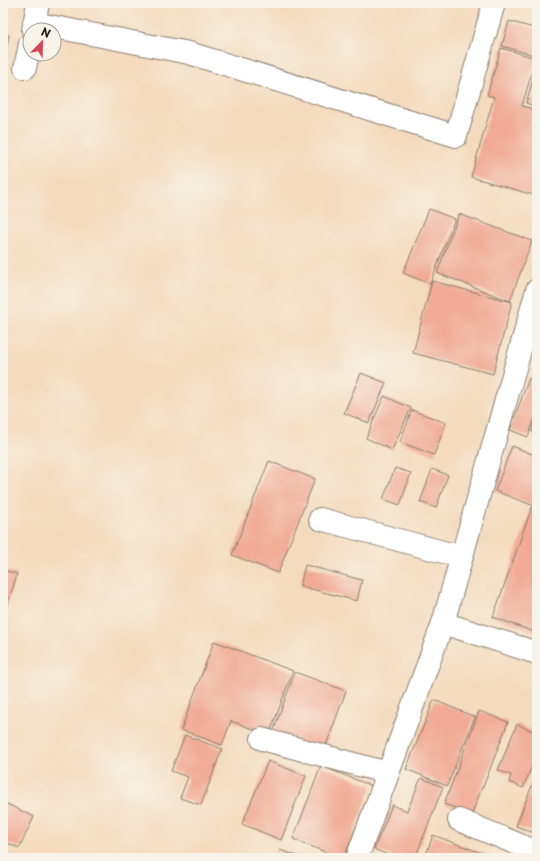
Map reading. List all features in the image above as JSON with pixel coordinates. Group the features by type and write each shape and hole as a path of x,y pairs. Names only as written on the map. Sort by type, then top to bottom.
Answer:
{"street":[{"path":"62,30 189,53 456,136 494,3"},
{"path":"26,68 27,62"},
{"path":"357,858 443,623 537,292"},
{"path":"320,519 462,557"},
{"path":"443,623 537,653"},
{"path":"262,739 388,773"},
{"path":"459,820 537,852"}],"building":[{"path":"3,3 9,3 3,21"},
{"path":"509,21 537,29 537,56 502,46"},
{"path":"3,34 9,35 4,63 3,63"},
{"path":"501,48 536,58 522,106 537,110 537,196 471,177 494,97 487,95"},
{"path":"537,67 537,107 526,103"},
{"path":"429,209 455,219 430,284 403,273"},
{"path":"459,214 532,241 510,301 437,273"},
{"path":"432,281 512,302 493,374 413,353"},
{"path":"361,373 386,383 369,423 344,413"},
{"path":"529,378 537,381 537,413 528,437 510,430"},
{"path":"384,396 411,408 392,450 366,438"},
{"path":"412,410 446,423 434,455 400,442"},
{"path":"537,419 537,434 532,432"},
{"path":"512,446 537,456 537,507 495,491"},
{"path":"269,461 315,479 278,573 232,555"},
{"path":"395,468 411,473 400,505 383,499"},
{"path":"432,469 448,475 436,508 420,502"},
{"path":"532,507 537,509 537,633 493,617"},
{"path":"305,565 362,580 357,601 300,586"},
{"path":"3,570 17,574 3,618"},
{"path":"214,641 293,671 269,735 231,721 222,745 181,730"},
{"path":"295,672 346,691 324,751 273,732"},
{"path":"434,700 475,717 447,786 406,769"},
{"path":"479,711 508,722 472,814 444,804"},
{"path":"517,724 537,733 537,754 523,788 509,782 511,775 498,770"},
{"path":"185,735 222,749 201,805 180,798 188,777 171,771"},
{"path":"268,761 306,776 281,840 242,824"},
{"path":"321,766 372,786 344,858 340,858 293,839"},
{"path":"537,773 537,834 516,826"},
{"path":"421,778 443,787 415,858 395,858 374,849 392,805 407,811"},
{"path":"3,802 34,817 19,848 3,841"},
{"path":"433,835 495,858 425,858"},
{"path":"280,850 303,858 277,858"}]}
